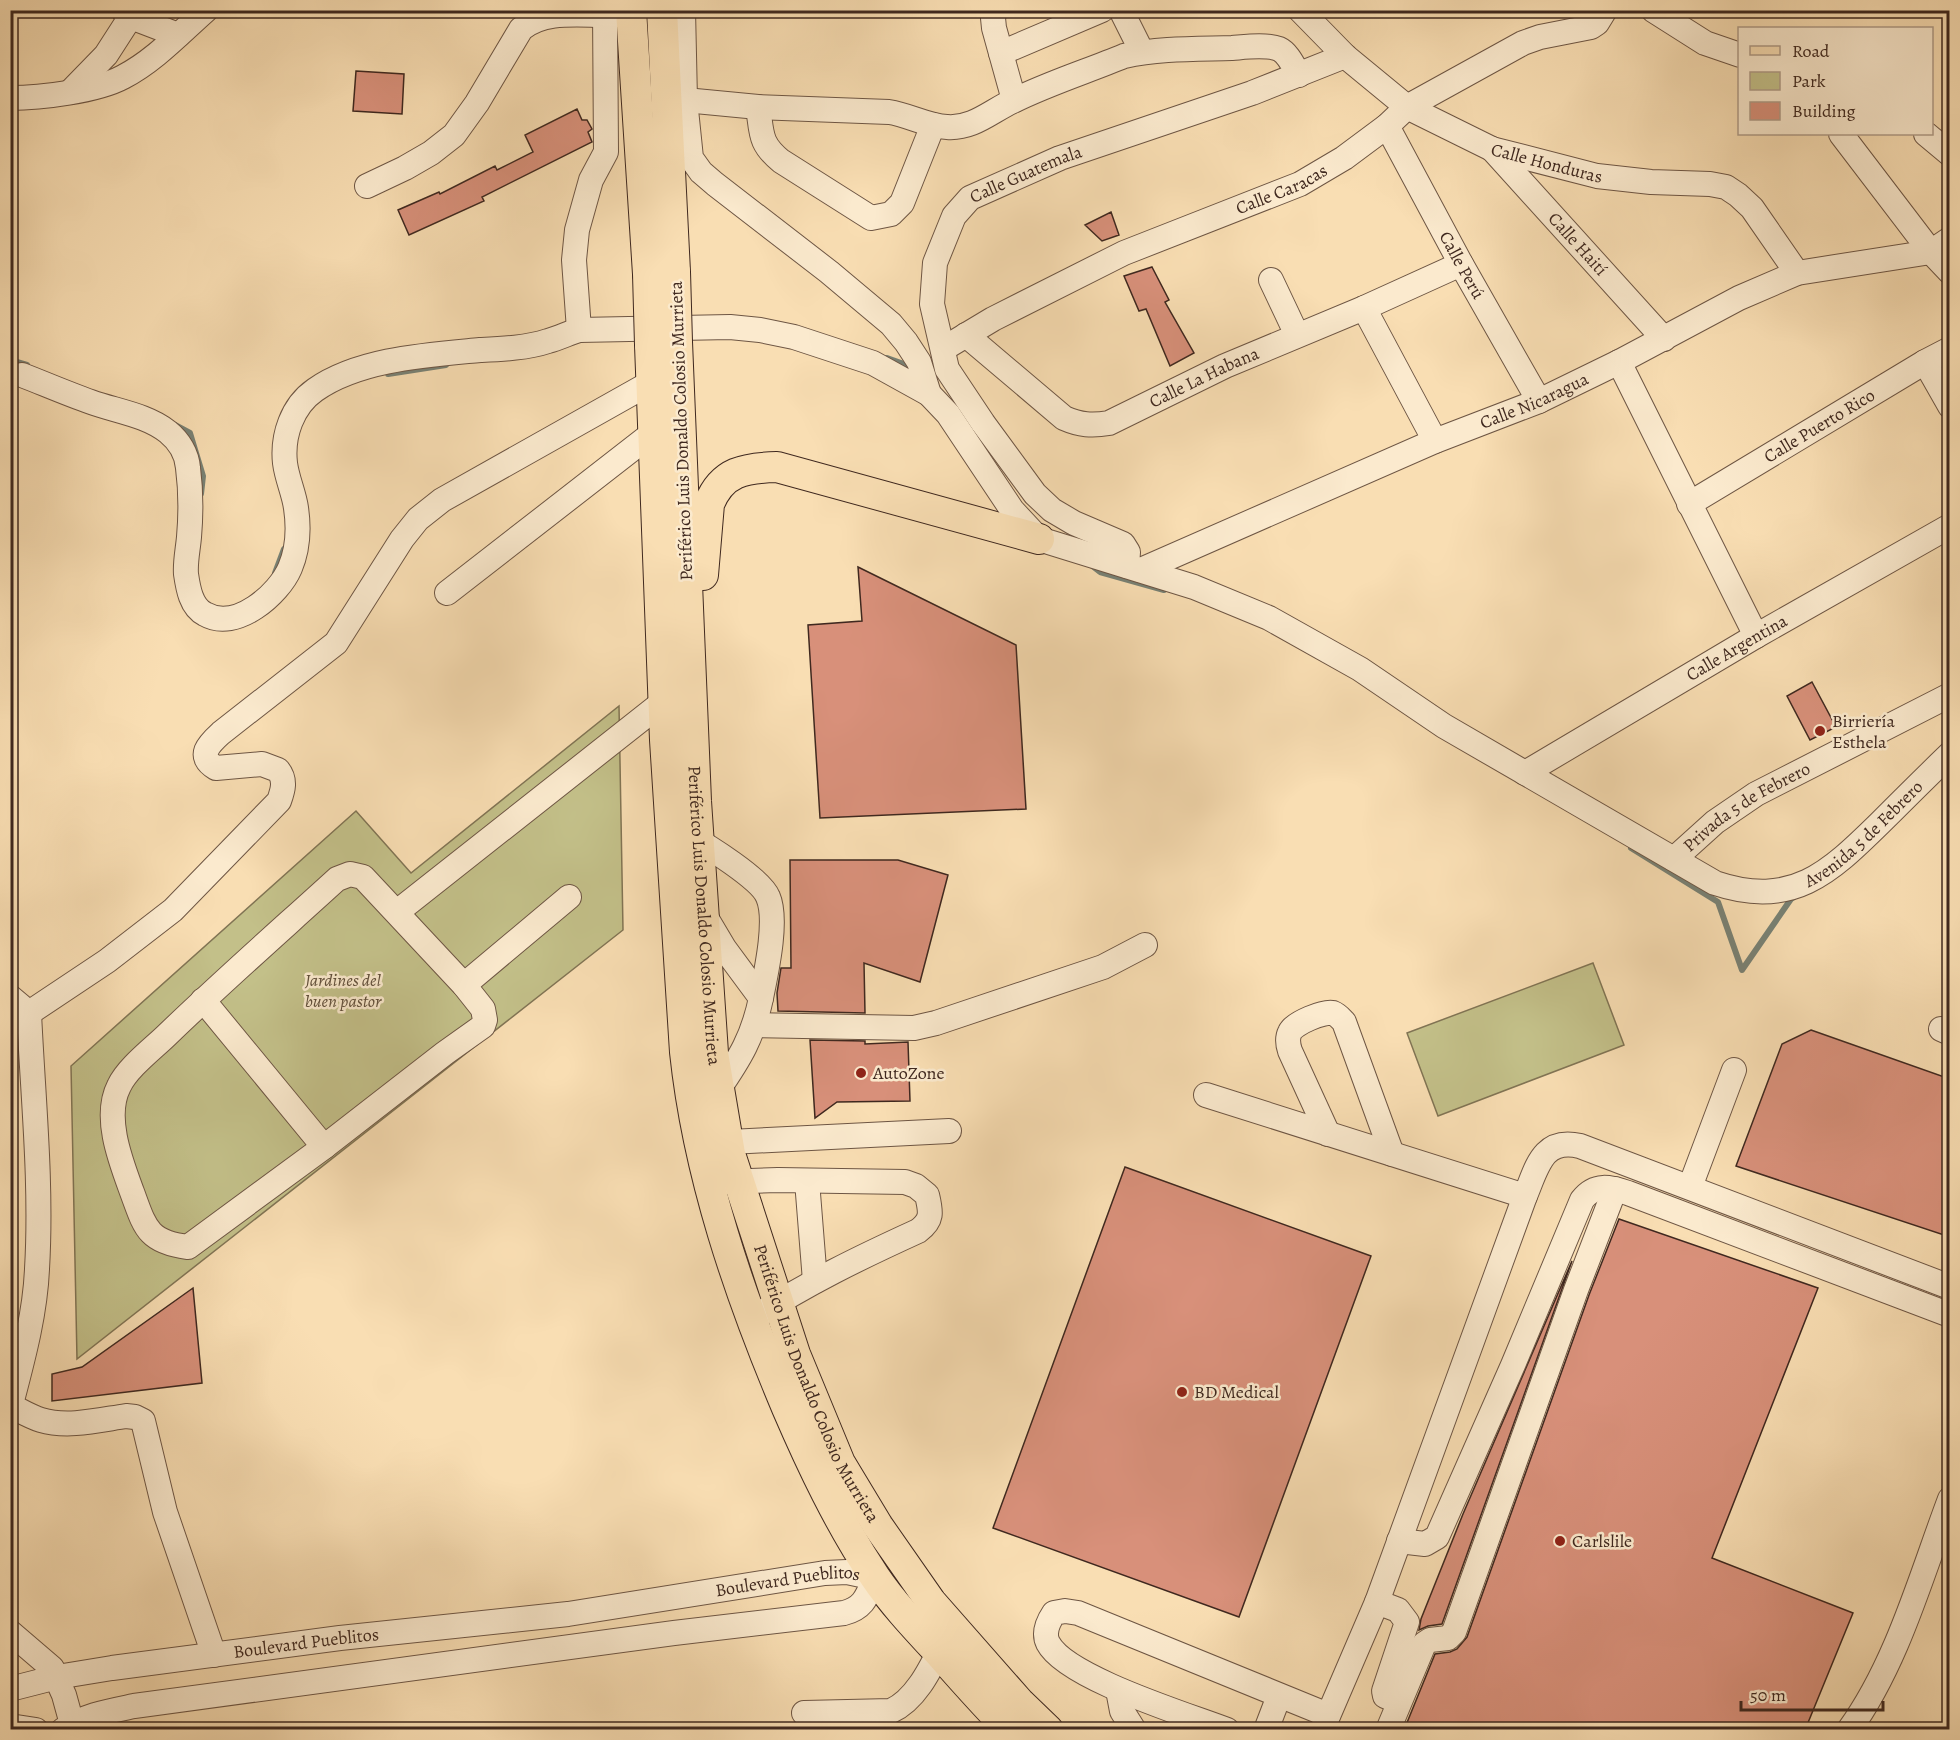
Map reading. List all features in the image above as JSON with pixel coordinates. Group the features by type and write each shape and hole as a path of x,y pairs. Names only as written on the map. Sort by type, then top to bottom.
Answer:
{"main road":[{"name":"Periférico Luis Donaldo Colosio Murrieta","path":"662,10 655,150 669,351 680,414 699,842 713,1053 704,1094"},
{"name":"Periférico Luis Donaldo Colosio Murrieta","path":"614,12 655,150"},
{"name":"Periférico Luis Donaldo Colosio Murrieta","path":"669,351 651,382 663,702 685,1052 704,1094 723,1182 739,1283 768,1361 816,1473 875,1578 938,1652 1010,1730"},
{"path":"693,716 709,504 717,488 728,477 741,470 777,467 1039,539"},
{"name":"Periférico Luis Donaldo Colosio Murrieta","path":"723,1182 777,1302 795,1354 840,1463 878,1526 931,1602 1019,1702 1048,1730"},
{"path":"878,1526 875,1578 931,1602"}],"street":[{"path":"10,98 46,97 109,84 150,60 206,10"},
{"path":"683,10 685,100 692,158 701,172 734,200 837,278 891,324 919,362 929,394"},
{"path":"995,10 994,28 1014,100"},
{"path":"1001,53 1102,10"},
{"path":"1121,10 1142,52"},
{"name":"Calle Honduras","path":"1300,10 1345,57 1407,107 1492,149 1597,176 1726,187 1752,208 1797,273"},
{"name":"Calle Caracas","path":"943,349 993,319 1124,253 1300,184 1344,158 1387,126 1407,107 1523,43 1540,36 1591,27 1597,23 1605,10"},
{"path":"1653,10 1705,43 1738,54"},
{"path":"367,186 431,153 454,135 477,103 521,29 531,20 547,16 614,12 606,152 591,180 577,230 574,261 579,330"},
{"path":"70,92 106,55 130,13 178,35"},
{"path":"685,100 758,107 890,112 906,114 947,128 969,126 1014,100 1142,52 1280,49 1299,75"},
{"name":"Calle Guatemala","path":"1134,568 1123,544 1074,524 1052,510 1035,494 947,369 932,304 935,263 954,216 970,198 1060,158 1252,93 1345,57"},
{"path":"758,107 763,138 768,151 871,218 891,214 902,203 933,125"},
{"name":"Calle Perú","path":"1387,126 1461,264 1539,400"},
{"path":"1842,135 1940,246 1950,272"},
{"path":"1927,135 1950,154"},
{"name":"Calle Haití","path":"1492,149 1664,339"},
{"path":"606,152 655,150"},
{"name":"Calle Nicaragua","path":"1134,568 1434,441 1539,400 1619,362 1739,298 1797,273 1940,246"},
{"name":"Calle La Habana","path":"966,335 1064,418 1077,424 1094,426 1109,423 1225,366 1364,308 1461,264"},
{"path":"1271,280 1298,335"},
{"path":"1364,308 1434,441"},
{"path":"22,375 91,402 146,420 169,432 183,449 188,465 190,492 186,571 191,596 205,614 225,619 258,606 278,589 290,568 298,542 296,510 285,463 287,430 298,405 313,391 340,374 384,363 444,353 548,342 579,330 730,327 760,330 794,337 873,363 929,394 948,414 1012,510 1039,539"},
{"name":"Calle Puerto Rico","path":"1689,504 1950,349"},
{"path":"1619,362 1756,636"},
{"path":"1925,362 1950,406"},
{"path":"29,1013 107,961 173,910 279,801 283,779 278,770 262,764 216,768 208,762 207,747 221,733 336,643 402,539 418,519 442,500 651,382"},
{"path":"447,593 653,432 680,414"},
{"name":"Calle Argentina","path":"1525,773 1756,636 1950,526"},
{"name":"Avenida 5 de Febrero","path":"1039,539 1194,587 1269,618 1360,669 1444,726 1715,883 1731,889 1767,892 1800,886 1819,876 1844,858 1950,754"},
{"name":"Privada 5 de Febrero","path":"1674,859 1715,822 1756,794 1950,695"},
{"path":"397,912 663,702"},
{"path":"670,825 749,876 763,888 769,897 772,924 755,1025 741,1056 704,1094"},
{"path":"356,874 363,877 397,912 483,1009 485,1020 483,1026 188,1247 168,1244 146,1227 118,1153 114,1103 119,1085 134,1067 203,1000 337,879 356,874"},
{"path":"464,985 568,897"},
{"path":"704,914 724,948 761,998"},
{"path":"755,1025 914,1028 936,1023 1103,967 1145,945"},
{"path":"10,997 29,1013 38,1193 37,1270 30,1324 11,1407 41,1420 57,1423 126,1416 143,1421 165,1512 214,1655"},
{"path":"203,1000 324,1147"},
{"path":"1328,1134 1290,1051 1288,1034 1292,1028 1322,1013 1329,1012 1336,1014 1344,1022 1392,1154"},
{"path":"1690,1187 1734,1070"},
{"path":"1206,1095 1525,1196"},
{"path":"713,1142 949,1131"},
{"path":"1227,1730 1118,1690 1060,1659 1048,1643 1046,1635 1048,1623 1054,1613 1065,1611 1078,1613 1279,1696 1325,1722 1377,1602 1525,1196 1538,1165 1548,1151 1558,1144 1569,1143 1690,1187 1950,1287"},
{"path":"807,1181 815,1281"},
{"path":"723,1182 905,1182 916,1186 927,1195 930,1214 928,1224 918,1231 850,1262 777,1302 752,1319"},
{"path":"1400,1541 1425,1544 1437,1537 1513,1365 1582,1200 1598,1187 1615,1189 1950,1315"},
{"path":"1388,1730 1424,1644 1430,1640 1448,1638 1454,1632 1615,1189"},
{"path":"1849,1730 1886,1670 1950,1499"},
{"name":"Boulevard Pueblitos","path":"10,1689 57,1677 112,1668 340,1638 568,1614 825,1573 847,1572 875,1578 863,1603 858,1608 844,1613 572,1647 146,1705 96,1714 68,1727"},
{"path":"1377,1602 1398,1610 1407,1622 1384,1691 1385,1696 1400,1702"},
{"path":"568,1614 554,1626 554,1634 557,1640 572,1647"},
{"path":"471,1625 485,1638 485,1651 478,1661"},
{"path":"804,1713 891,1711 900,1707 921,1682 952,1626"},
{"path":"10,1632 45,1660 57,1677 68,1727"},
{"path":"1118,1690 1122,1711 1134,1730"},
{"path":"1266,1730 1279,1696"},
{"path":"10,1726 36,1730"}],"green space":[{"name":"Jardines del buen pastor","path":"619,706 623,930 77,1359 71,1066 356,811 411,873"},
{"path":"1593,963 1624,1045 1438,1116 1407,1033"}],"building":[{"path":"356,71 404,74 402,114 353,111"},
{"path":"577,109 582,120 587,120 592,129 588,132 592,142 482,197 484,201 409,235 398,210 439,192 440,194 495,166 497,170 533,152 525,135"},
{"path":"1111,212 1119,235 1102,241 1085,225"},
{"path":"1152,267 1169,300 1165,302 1194,353 1170,366 1146,309 1139,311 1124,276"},
{"path":"858,567 1016,645 1026,809 820,818 808,625 862,621"},
{"path":"1812,682 1836,727 1810,740 1787,696"},
{"path":"790,860 898,860 948,875 920,982 864,963 865,1013 778,1011 777,993 781,968 791,968"},
{"path":"1811,1030 1950,1079 1950,1237 1736,1166 1782,1044"},
{"name":"AutoZone","path":"810,1040 865,1041 865,1044 908,1042 910,1101 837,1102 815,1118"},
{"name":"BD Medical","path":"1125,1167 1371,1256 1239,1617 993,1528"},
{"path":"1619,1219 1818,1288 1712,1558 1853,1613 1805,1730 1404,1730 1435,1654 1457,1649 1467,1637 1589,1295"},
{"path":"1572,1261 1442,1624 1419,1630 1421,1619 1463,1514"},
{"path":"193,1288 202,1383 52,1401 52,1374 82,1367"}],"waterway":[{"path":"887,358 901,363 909,372"},
{"path":"10,360 27,365"},
{"path":"388,374 446,365"},
{"path":"175,425 190,433 203,476 201,494"},
{"path":"275,573 284,549"},
{"path":"1091,565 1100,572 1164,590"},
{"path":"1631,848 1718,902 1742,970 1794,897"}],"place":[{"name":"Birriería Esthela","path":"1820,731"},
{"name":"AutoZone","path":"861,1073"},
{"name":"BD Medical","path":"1182,1392"},
{"name":"Carlslile","path":"1560,1541"}]}
